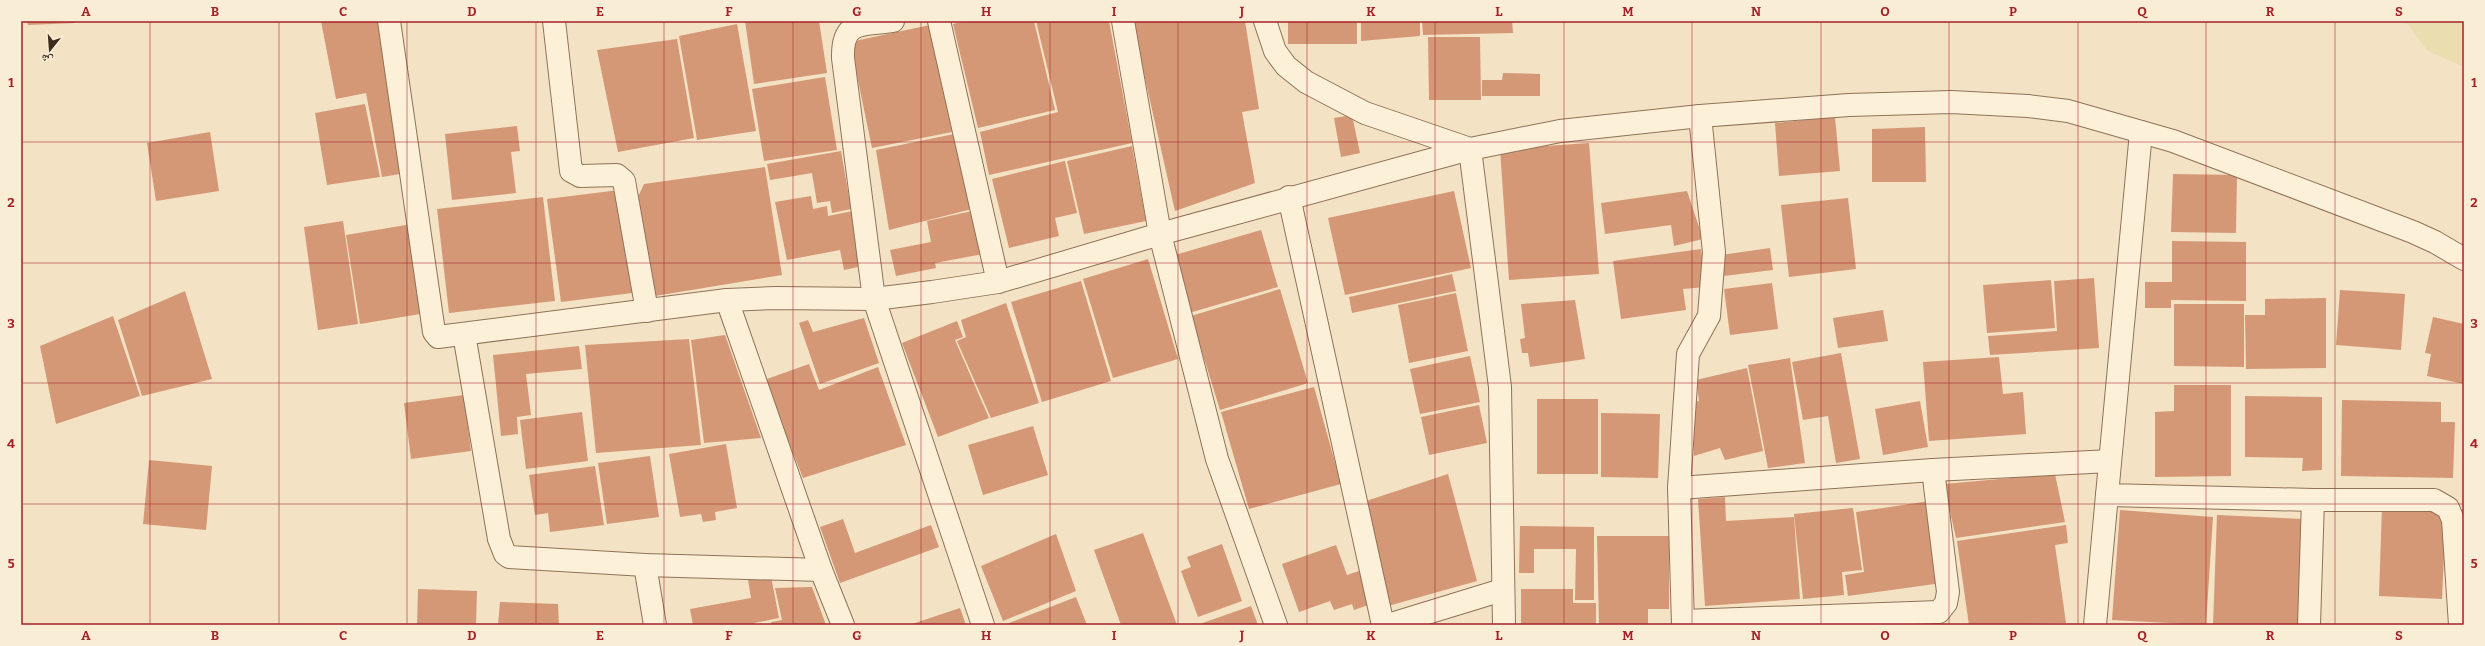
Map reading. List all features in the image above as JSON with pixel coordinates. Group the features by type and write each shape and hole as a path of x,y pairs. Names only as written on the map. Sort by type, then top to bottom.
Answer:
{"street":[{"path":"389,21 434,332 438,337 726,300 775,298 874,299 998,282 1289,197 1470,149 1560,131 1700,116 1849,105 1951,102 2028,106 2068,111 2172,141 2413,232 2435,242 2464,259"},
{"path":"554,21 571,171 580,176 616,174 624,181 646,311"},
{"path":"893,21 853,28 844,35 843,42 843,58 874,299 983,625"},
{"path":"940,21 998,282"},
{"path":"1122,21 1160,234 1217,459 1276,625"},
{"path":"1265,21 1275,51 1286,66 1306,82 1365,113 1470,149"},
{"path":"1700,116 1714,252 1709,316 1688,354 1679,488 1683,623 1939,612 1946,603 1948,592 1933,470"},
{"path":"2096,625 2106,495 2141,132"},
{"path":"1470,149 1500,387 1502,590 1504,625"},
{"path":"1289,197 1383,625"},
{"path":"726,300 821,570 843,625"},
{"path":"464,334 499,539 505,554 514,558 645,565 821,570"},
{"path":"1679,488 1933,470 2110,461"},
{"path":"2106,495 2313,500 2429,500 2448,508 2453,520 2460,625"},
{"path":"2309,625 2313,500"},
{"path":"645,565 655,625"},
{"path":"1388,625 1502,590"}],"shaded area":[{"path":"2405,21 2464,21 2464,67 2428,51"}],"building":[{"path":"27,21 75,21 75,23 28,25"},
{"path":"321,21 377,21 406,173 382,177 366,93 336,99"},
{"path":"745,21 819,21 827,73 754,84"},
{"path":"966,21 1034,21 1055,110 978,128 953,24"},
{"path":"1036,21 1109,21 1132,143 989,175 980,132 1058,112"},
{"path":"1132,21 1245,21 1259,109 1242,112 1255,183 1175,211"},
{"path":"1288,21 1357,21 1357,44 1288,44"},
{"path":"1361,21 1420,21 1420,36 1361,41"},
{"path":"1422,21 1512,21 1513,33 1423,35"},
{"path":"737,24 756,131 697,140 679,36"},
{"path":"930,25 952,132 872,148 850,42"},
{"path":"1428,37 1480,37 1481,100 1429,100"},
{"path":"677,39 694,138 618,152 597,50"},
{"path":"1503,73 1540,74 1540,96 1482,96 1482,80 1502,80"},
{"path":"825,77 837,150 764,161 752,89"},
{"path":"365,104 380,177 327,185 315,113"},
{"path":"1352,115 1360,153 1341,157 1334,118"},
{"path":"1835,117 1840,171 1779,176 1775,123"},
{"path":"517,126 520,151 511,152 516,193 452,200 445,134"},
{"path":"1925,127 1926,182 1872,182 1872,129"},
{"path":"210,132 219,191 156,201 147,143"},
{"path":"954,134 972,209 889,230 876,150"},
{"path":"1589,143 1599,274 1509,280 1500,149"},
{"path":"1132,146 1146,221 1084,234 1067,161"},
{"path":"841,151 851,209 832,213 830,201 817,203 812,173 770,180 767,164"},
{"path":"1065,161 1077,213 1055,218 1059,236 1009,248 992,179"},
{"path":"765,167 782,275 655,296 637,199 644,184"},
{"path":"2173,174 2237,175 2236,233 2171,232"},
{"path":"619,190 632,293 561,302 547,199"},
{"path":"1454,191 1471,268 1345,295 1328,218"},
{"path":"1687,191 1703,239 1674,246 1671,225 1605,234 1601,203"},
{"path":"811,196 813,209 827,206 828,216 853,211 863,266 844,270 840,250 787,260 775,202"},
{"path":"543,197 555,301 449,313 437,209"},
{"path":"1848,198 1856,269 1789,277 1781,205"},
{"path":"972,211 983,254 935,263 936,268 896,276 890,250 931,242 927,221"},
{"path":"343,221 358,324 318,330 304,227"},
{"path":"412,224 426,313 360,324 346,235"},
{"path":"1261,230 1278,287 1189,313 1168,257"},
{"path":"2172,241 2246,242 2246,301 2171,300 2171,308 2145,308 2145,282 2172,282"},
{"path":"1770,248 1773,270 1724,276 1721,255"},
{"path":"1701,249 1706,287 1683,289 1686,310 1621,319 1613,261"},
{"path":"1148,259 1178,359 1113,378 1083,279"},
{"path":"1452,274 1456,291 1352,313 1349,297"},
{"path":"2094,278 2099,348 1990,355 1988,336 2057,331 2054,281"},
{"path":"2051,280 2055,328 1987,333 1983,285"},
{"path":"1081,281 1111,381 1042,402 1011,302"},
{"path":"1772,283 1778,329 1730,335 1724,289"},
{"path":"1280,289 1308,383 1220,410 1191,316"},
{"path":"2340,290 2405,294 2401,350 2336,345"},
{"path":"185,291 212,379 142,396 118,320"},
{"path":"1456,293 1468,351 1409,363 1398,305"},
{"path":"2326,298 2326,368 2246,369 2245,315 2265,315 2265,299"},
{"path":"1575,300 1585,359 1530,367 1528,353 1522,353 1520,339 1525,338 1521,304"},
{"path":"1006,303 1039,403 991,418 957,341 966,337 961,320"},
{"path":"2174,304 2244,304 2244,367 2174,366"},
{"path":"1883,310 1888,341 1838,348 1833,318"},
{"path":"113,316 140,396 56,424 40,346"},
{"path":"2433,317 2464,324 2464,384 2427,376 2431,354 2425,353"},
{"path":"864,318 879,363 820,384 799,323 808,320 813,332"},
{"path":"957,321 963,337 955,340 989,418 938,437 902,343"},
{"path":"725,335 761,438 704,443 691,340"},
{"path":"689,339 701,445 596,453 585,345"},
{"path":"579,346 582,369 526,374 531,415 517,417 518,434 501,436 493,355"},
{"path":"1841,353 1860,459 1836,463 1828,416 1803,420 1792,362"},
{"path":"1470,356 1480,402 1420,414 1410,369"},
{"path":"1999,357 2003,394 2023,392 2026,434 1929,441 1923,362"},
{"path":"1790,358 1805,463 1768,468 1748,365"},
{"path":"809,364 819,390 878,367 906,445 803,478 764,380"},
{"path":"1747,368 1763,451 1725,460 1720,448 1694,456 1692,402 1699,401 1696,380"},
{"path":"2174,385 2231,385 2231,476 2155,477 2155,412 2174,411"},
{"path":"1314,387 1341,484 1249,509 1221,412"},
{"path":"464,395 471,451 411,459 404,403"},
{"path":"2245,396 2322,397 2322,470 2302,471 2303,458 2245,457"},
{"path":"1537,399 1598,399 1598,474 1537,474"},
{"path":"2342,400 2441,402 2441,422 2455,422 2453,478 2341,476"},
{"path":"1920,401 1928,447 1883,455 1875,409"},
{"path":"1479,405 1487,443 1429,455 1421,417"},
{"path":"582,412 588,461 526,469 520,420"},
{"path":"1601,413 1660,414 1658,478 1601,477"},
{"path":"1033,426 1048,475 983,495 968,445"},
{"path":"726,444 737,508 715,512 716,520 703,522 701,514 680,517 669,454"},
{"path":"650,456 659,517 607,524 598,463"},
{"path":"149,460 212,466 206,530 143,524"},
{"path":"595,466 604,525 550,532 548,513 535,515 529,475"},
{"path":"1448,474 1477,581 1388,606 1360,503"},
{"path":"2055,474 2065,522 1956,538 1944,484"},
{"path":"1725,497 1726,521 1794,517 1800,599 1705,606 1698,499"},
{"path":"1930,501 1942,583 1848,596 1845,575 1864,572 1856,512"},
{"path":"2382,506 2446,509 2442,599 2379,596"},
{"path":"1853,508 1862,570 1842,572 1844,595 1803,599 1794,514"},
{"path":"2120,510 2213,517 2206,625 2112,620"},
{"path":"2217,515 2304,519 2300,625 2213,625"},
{"path":"843,519 855,553 931,525 939,547 840,583 820,527"},
{"path":"2066,525 2068,543 2055,545 2066,623 1969,625 1957,541"},
{"path":"1520,526 1594,527 1594,600 1575,600 1576,549 1534,549 1534,573 1519,573"},
{"path":"1143,533 1177,625 1121,625 1094,550"},
{"path":"1056,534 1076,591 1003,621 981,566"},
{"path":"1597,536 1669,536 1669,609 1648,609 1648,625 1599,625"},
{"path":"1222,544 1242,601 1198,617 1181,571 1191,567 1187,557"},
{"path":"1336,545 1347,575 1365,569 1374,603 1354,610 1352,604 1334,610 1330,601 1299,612 1282,564"},
{"path":"771,576 779,618 754,623 754,625 693,625 690,609 751,598 748,580"},
{"path":"812,587 826,625 771,625 771,622 782,620 775,588"},
{"path":"418,589 477,591 476,625 417,625"},
{"path":"1521,589 1573,589 1573,603 1596,603 1596,625 1521,625"},
{"path":"1076,597 1087,625 1004,625"},
{"path":"500,602 558,604 559,625 498,625"},
{"path":"1251,606 1258,625 1197,625"},
{"path":"960,608 966,625 909,625"}]}
